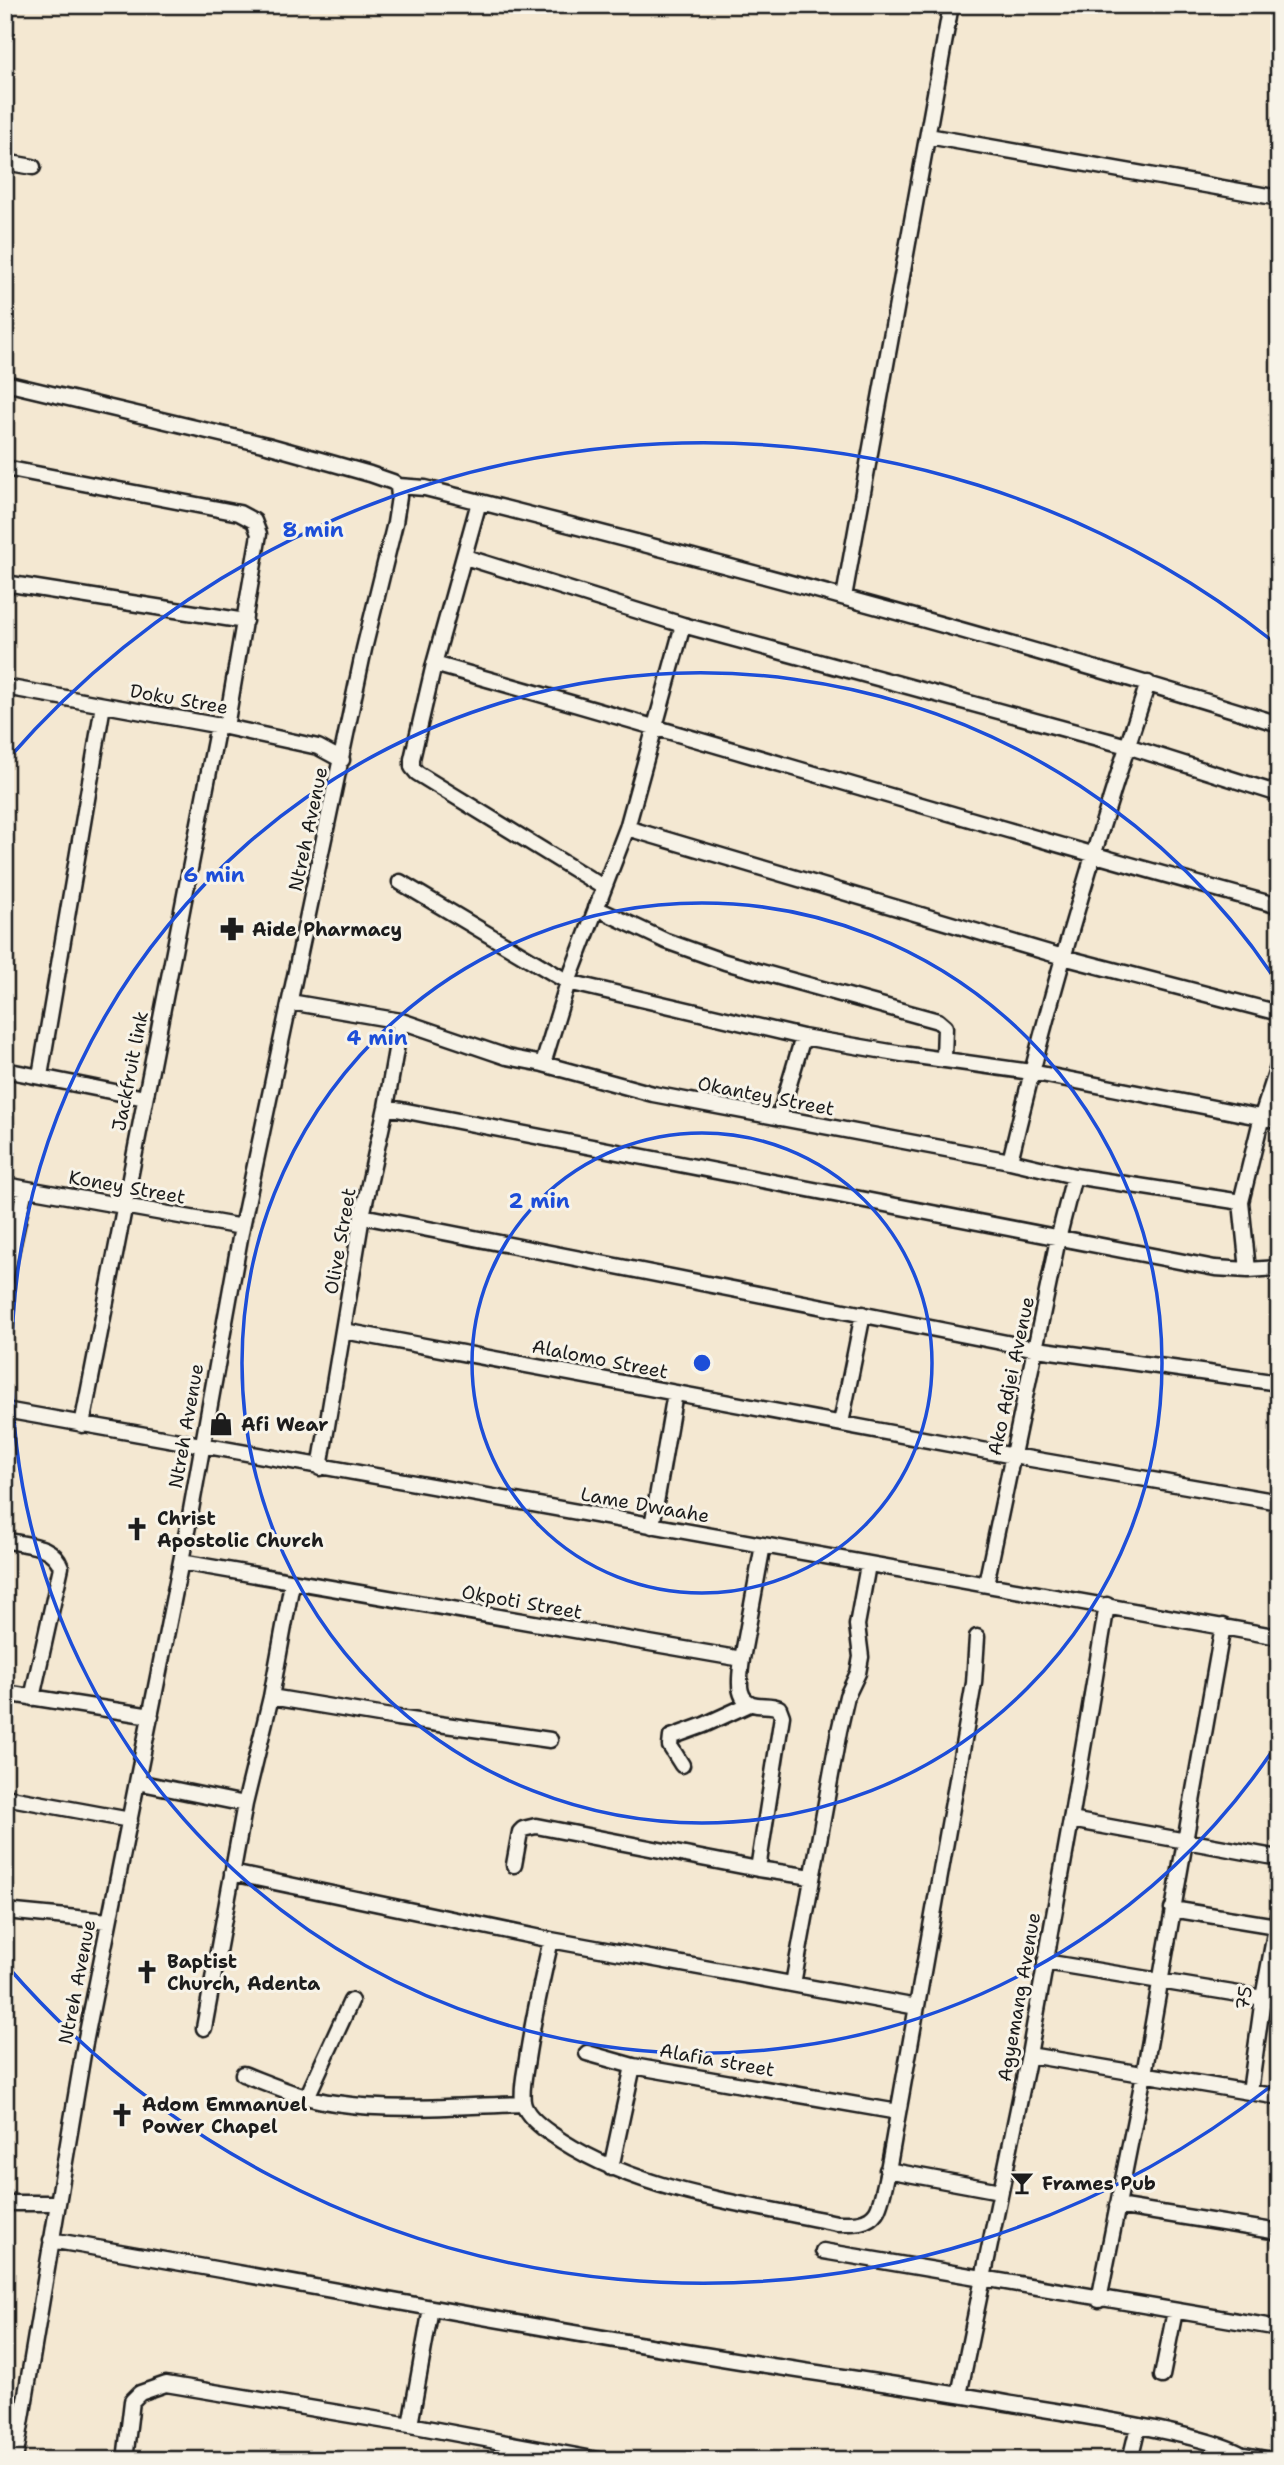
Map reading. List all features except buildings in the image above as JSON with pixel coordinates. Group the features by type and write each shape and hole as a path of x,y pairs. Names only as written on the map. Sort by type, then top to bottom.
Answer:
{"street":[{"path":"844,597 951,5"},
{"path":"928,136 1279,198"},
{"path":"5,162 33,167"},
{"path":"5,383 267,445 378,476 398,486 425,488 844,597 1148,683 1279,724"},
{"name":"Jackfruit link","path":"5,468 239,513 254,521 259,534 244,621 123,1206 82,1425"},
{"name":"Ntreh Avenue","path":"15,2460 57,2203 108,1921 181,1562 242,1227 364,649 395,523 398,486"},
{"path":"479,502 434,664 412,767 417,773 603,887"},
{"path":"464,557 683,625 1127,746 1279,794"},
{"path":"5,583 244,621"},
{"path":"543,1064 568,982 627,828 683,625"},
{"path":"434,664 655,726 1092,856 1279,906"},
{"path":"1010,1161 1031,1072 1092,856 1148,683"},
{"name":"Doku Stree","path":"5,687 222,726 318,747 342,760"},
{"path":"40,1076 103,705"},
{"path":"627,828 1063,957 1279,1013"},
{"path":"400,882 568,982 803,1037 1031,1072 1279,1121"},
{"path":"596,908 666,940 725,962 938,1021 945,1027 944,1058"},
{"name":"Okantey Street","path":"290,1002 401,1021 507,1057 653,1094 1010,1161 1074,1176 1241,1202"},
{"name":"Olive Street","path":"320,1468 362,1216 386,1107 401,1021"},
{"path":"779,1118 803,1037"},
{"path":"1248,1270 1241,1202 1262,1116 1279,1064"},
{"path":"5,1070 145,1098"},
{"path":"386,1107 1215,1268 1279,1268"},
{"name":"Ako Adjei Avenue","path":"985,1584 1037,1349 1058,1239 1074,1176"},
{"name":"Koney Street","path":"5,1185 242,1227"},
{"path":"5,1280 25,1189"},
{"path":"362,1216 1037,1349 1279,1383"},
{"path":"841,1423 863,1314"},
{"name":"Alalomo Street","path":"344,1331 1014,1456 1279,1502"},
{"path":"652,1526 675,1393"},
{"name":"Lame Dwaahe","path":"5,1410 1279,1637"},
{"path":"5,1540 48,1549 58,1559 61,1567 32,1698"},
{"path":"750,1704 743,1699 739,1687 741,1660 763,1545"},
{"name":"Okpoti Street","path":"181,1562 741,1660"},
{"path":"793,1984 839,1731 847,1696 858,1673 861,1644 857,1625 868,1565"},
{"path":"204,2028 245,1804 271,1696 292,1583"},
{"name":"Agyemang Avenue","path":"959,2395 1029,2055 1072,1820 1107,1605"},
{"path":"1099,2300 1144,2074 1223,1626"},
{"path":"551,1940 533,2018 523,2085 523,2104 531,2117 568,2146 611,2168 672,2188 837,2222 864,2221 878,2210 887,2170 974,1683 977,1637"},
{"path":"5,1693 150,1716"},
{"path":"271,1696 397,1718 550,1740"},
{"path":"682,1765 670,1746 671,1737 750,1704 773,1705 779,1708 782,1716 758,1869"},
{"path":"137,1782 245,1804"},
{"path":"5,1797 130,1820"},
{"path":"1072,1820 1279,1858"},
{"path":"514,1864 520,1832 536,1826 812,1877"},
{"path":"232,1873 551,1940 917,2007"},
{"path":"1172,1909 1276,1926"},
{"name":"75","path":"1250,2092 1279,1910"},
{"path":"5,1911 108,1921"},
{"path":"1045,1962 1263,1998"},
{"path":"307,2097 351,2001"},
{"path":"587,2053 633,2066"},
{"path":"1029,2055 1279,2097"},
{"name":"Alafia street","path":"611,2168 633,2066 898,2112"},
{"path":"243,2074 307,2097 334,2103 391,2107 523,2104"},
{"path":"887,2170 1000,2191"},
{"path":"5,2203 57,2203"},
{"path":"1117,2206 1279,2232"},
{"path":"51,2240 431,2308 1138,2427 1226,2446 1247,2457 1270,2460"},
{"path":"823,2251 1099,2300 1279,2328"},
{"path":"410,2425 431,2308"},
{"path":"1162,2375 1175,2311"},
{"path":"125,2460 132,2401 140,2393 166,2384 598,2460"},
{"path":"1130,2460 1138,2427"}],"place":[{"name":"Aide Pharmacy","path":"232,929"},
{"name":"Afi Wear","path":"221,1424"},
{"name":"Christ Apostolic Church","path":"137,1529"},
{"name":"Baptist Church, Adenta","path":"147,1972"},
{"name":"Adom Emmanuel Power Chapel","path":"122,2115"},
{"name":"Frames Pub","path":"1022,2183"}]}
